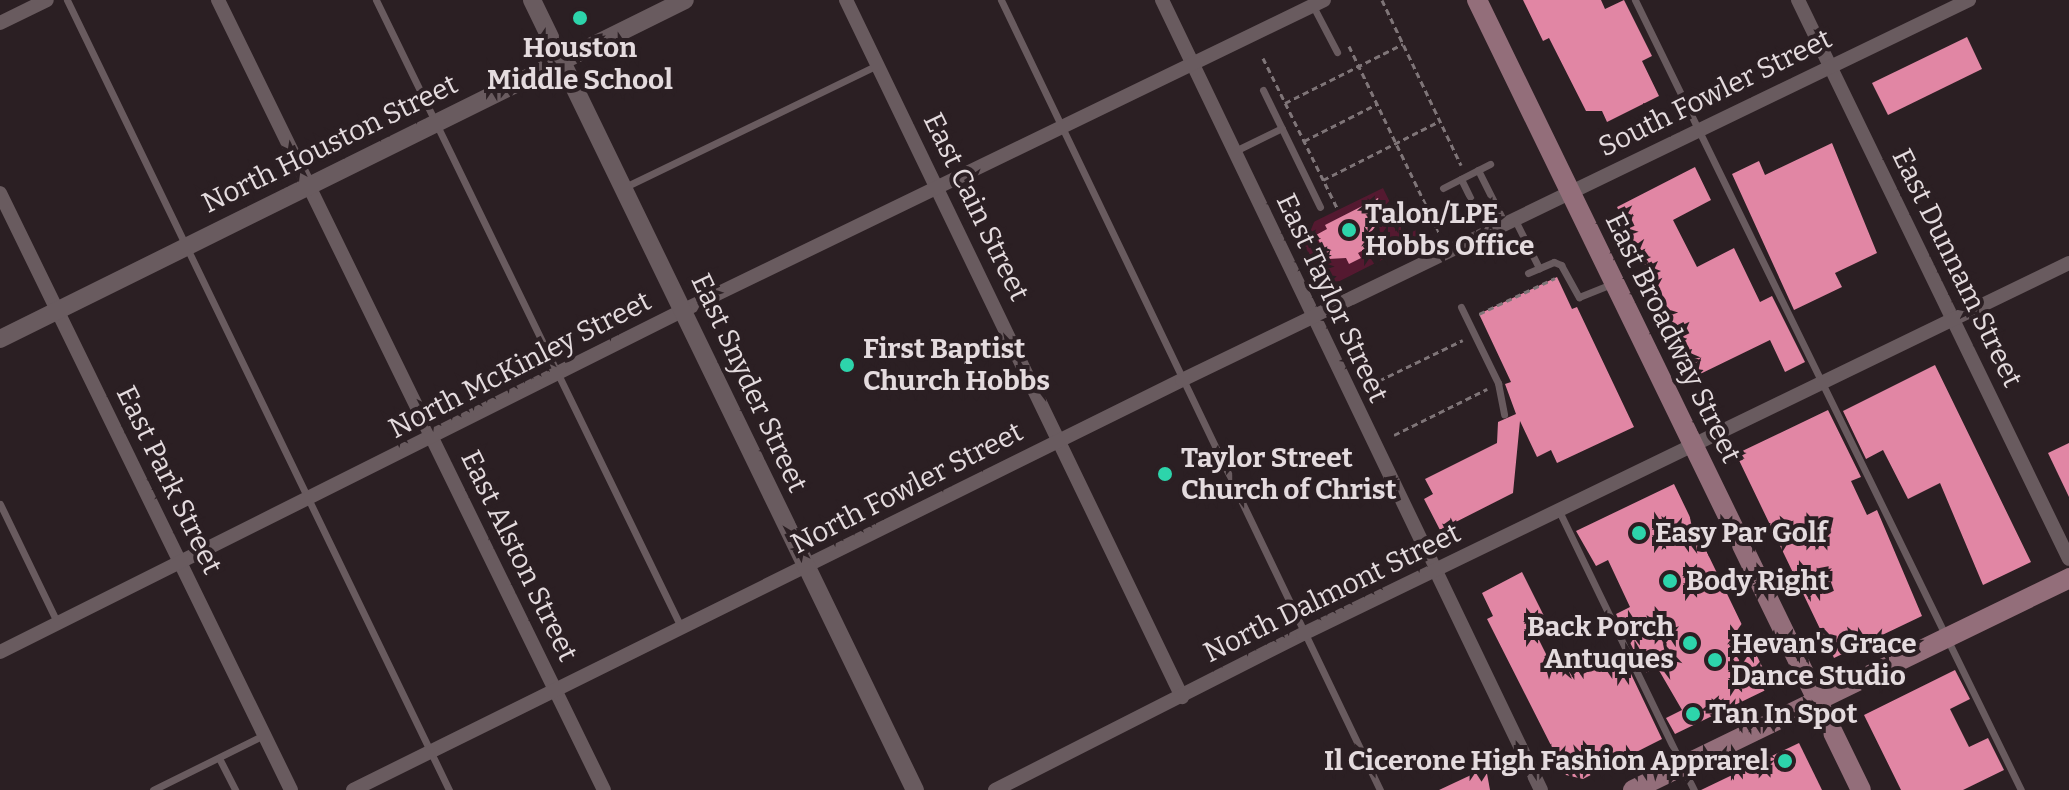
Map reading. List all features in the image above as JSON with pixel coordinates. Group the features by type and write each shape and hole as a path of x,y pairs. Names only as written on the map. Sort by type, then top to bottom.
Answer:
{"main road":[{"name":"East Broadway Street","path":"1477,0 1861,790"},
{"path":"1633,790 2069,578"}],"street":[{"path":"0,23 47,0"},
{"name":"East Alston Street","path":"218,0 604,790"},
{"name":"East Snyder Street","path":"532,0 915,790"},
{"name":"North Houston Street","path":"0,339 685,0"},
{"name":"East Cain Street","path":"846,0 1182,697"},
{"name":"East Taylor Street","path":"1162,0 1541,790"},
{"name":"East Dunnam Street","path":"1798,0 2069,559"},
{"name":"South Fowler Street","path":"1571,192 1969,0"},
{"name":"North McKinley Street","path":"0,652 433,439 684,310 1316,2"},
{"name":"North Fowler Street","path":"353,790 1182,380 1571,192"},
{"name":"East Park Street","path":"0,193 291,790"},
{"name":"North Dalmont Street","path":"995,790 1303,634 2069,263"}],"lane":[{"path":"67,0 183,248 449,790"},
{"path":"376,0 682,628"},
{"path":"1001,0 1380,790"},
{"path":"1635,0 2021,790"},
{"path":"1316,2 1337,52"},
{"path":"623,188 878,65"},
{"path":"1263,90 1320,207"},
{"path":"1235,151 1282,128"},
{"path":"1443,188 1490,164"},
{"path":"1478,170 1539,268"},
{"path":"1461,179 1487,232"},
{"path":"1528,273 1561,265 1579,297 1615,282"},
{"path":"1461,307 1498,383 1504,414"},
{"path":"0,504 58,624"},
{"path":"1559,510 1694,790"},
{"path":"153,790 264,735"},
{"path":"219,758 235,790"},
{"path":"172,780 177,790"}],"path":[{"path":"1382,0 1463,168"},
{"path":"1285,103 1403,44"},
{"path":"1349,46 1439,232"},
{"path":"1263,58 1338,210"},
{"path":"1304,141 1377,104"},
{"path":"1323,180 1440,121"},
{"path":"1370,385 1486,329 1479,314 1557,277 1562,288"},
{"path":"1394,435 1498,383"}],"shaded area":[{"path":"1383,188 1406,235 1416,230 1421,240 1326,288 1297,230"}],"building":[{"path":"1523,0 1601,0 1605,9 1624,0 1652,56 1642,61 1659,96 1607,122 1602,111 1586,111 1549,38 1543,41"},
{"path":"1967,37 1982,69 1888,115 1872,83"},
{"path":"1832,143 1877,253 1835,273 1842,287 1794,310 1732,174 1759,161 1765,175"},
{"path":"1695,167 1711,200 1673,220 1697,267 1734,248 1760,302 1772,296 1805,362 1785,372 1770,340 1696,376 1617,207"},
{"name":"Talon/LPE Hobbs Office","path":"1378,198 1390,222 1363,235 1369,247 1358,253 1361,258 1349,264 1346,258 1328,259 1316,235 1327,229 1325,225"},
{"path":"1557,277 1572,309 1577,307 1634,427 1557,463 1551,450 1537,457 1520,421 1513,493 1440,530 1424,499 1433,494 1425,479 1497,443 1498,422 1516,414 1505,384 1511,382 1479,314"},
{"path":"1935,365 2031,562 1983,585 1940,483 1908,499 1883,450 1866,459 1843,411"},
{"path":"1828,410 1861,477 1851,481 1867,515 1877,510 1922,616 1834,658 1736,454"},
{"path":"2069,443 2069,497 2048,453"},
{"path":"1674,484 1772,687 1675,734 1666,718 1682,710 1657,667 1645,673 1616,614 1630,607 1608,560 1596,566 1576,531"},
{"path":"1522,572 1550,628 1536,634 1551,664 1571,654 1581,675 1622,655 1662,739 1583,779 1566,775 1487,619 1493,616 1482,593"},
{"path":"1955,670 1970,699 1950,709 1969,747 1988,738 2004,770 1963,790 1901,790 1864,715"},
{"name":"Il Cicerone High Fashion Apprarel","path":"1799,743 1822,790 1701,790"},
{"path":"1486,768 1490,790 1439,790"}],"place":[{"name":"Houston Middle School","path":"580,18"},
{"name":"Talon/LPE Hobbs Office","path":"1349,230"},
{"name":"First Baptist Church Hobbs","path":"847,365"},
{"name":"Taylor Street Church of Christ","path":"1165,474"},
{"name":"Easy Par Golf","path":"1639,533"},
{"name":"Body Right","path":"1670,581"},
{"name":"Back Porch Antuques","path":"1690,643"},
{"name":"Hevan's Grace Dance Studio","path":"1715,660"},
{"name":"Tan In Spot","path":"1693,714"},
{"name":"Il Cicerone High Fashion Apprarel","path":"1785,761"}]}
